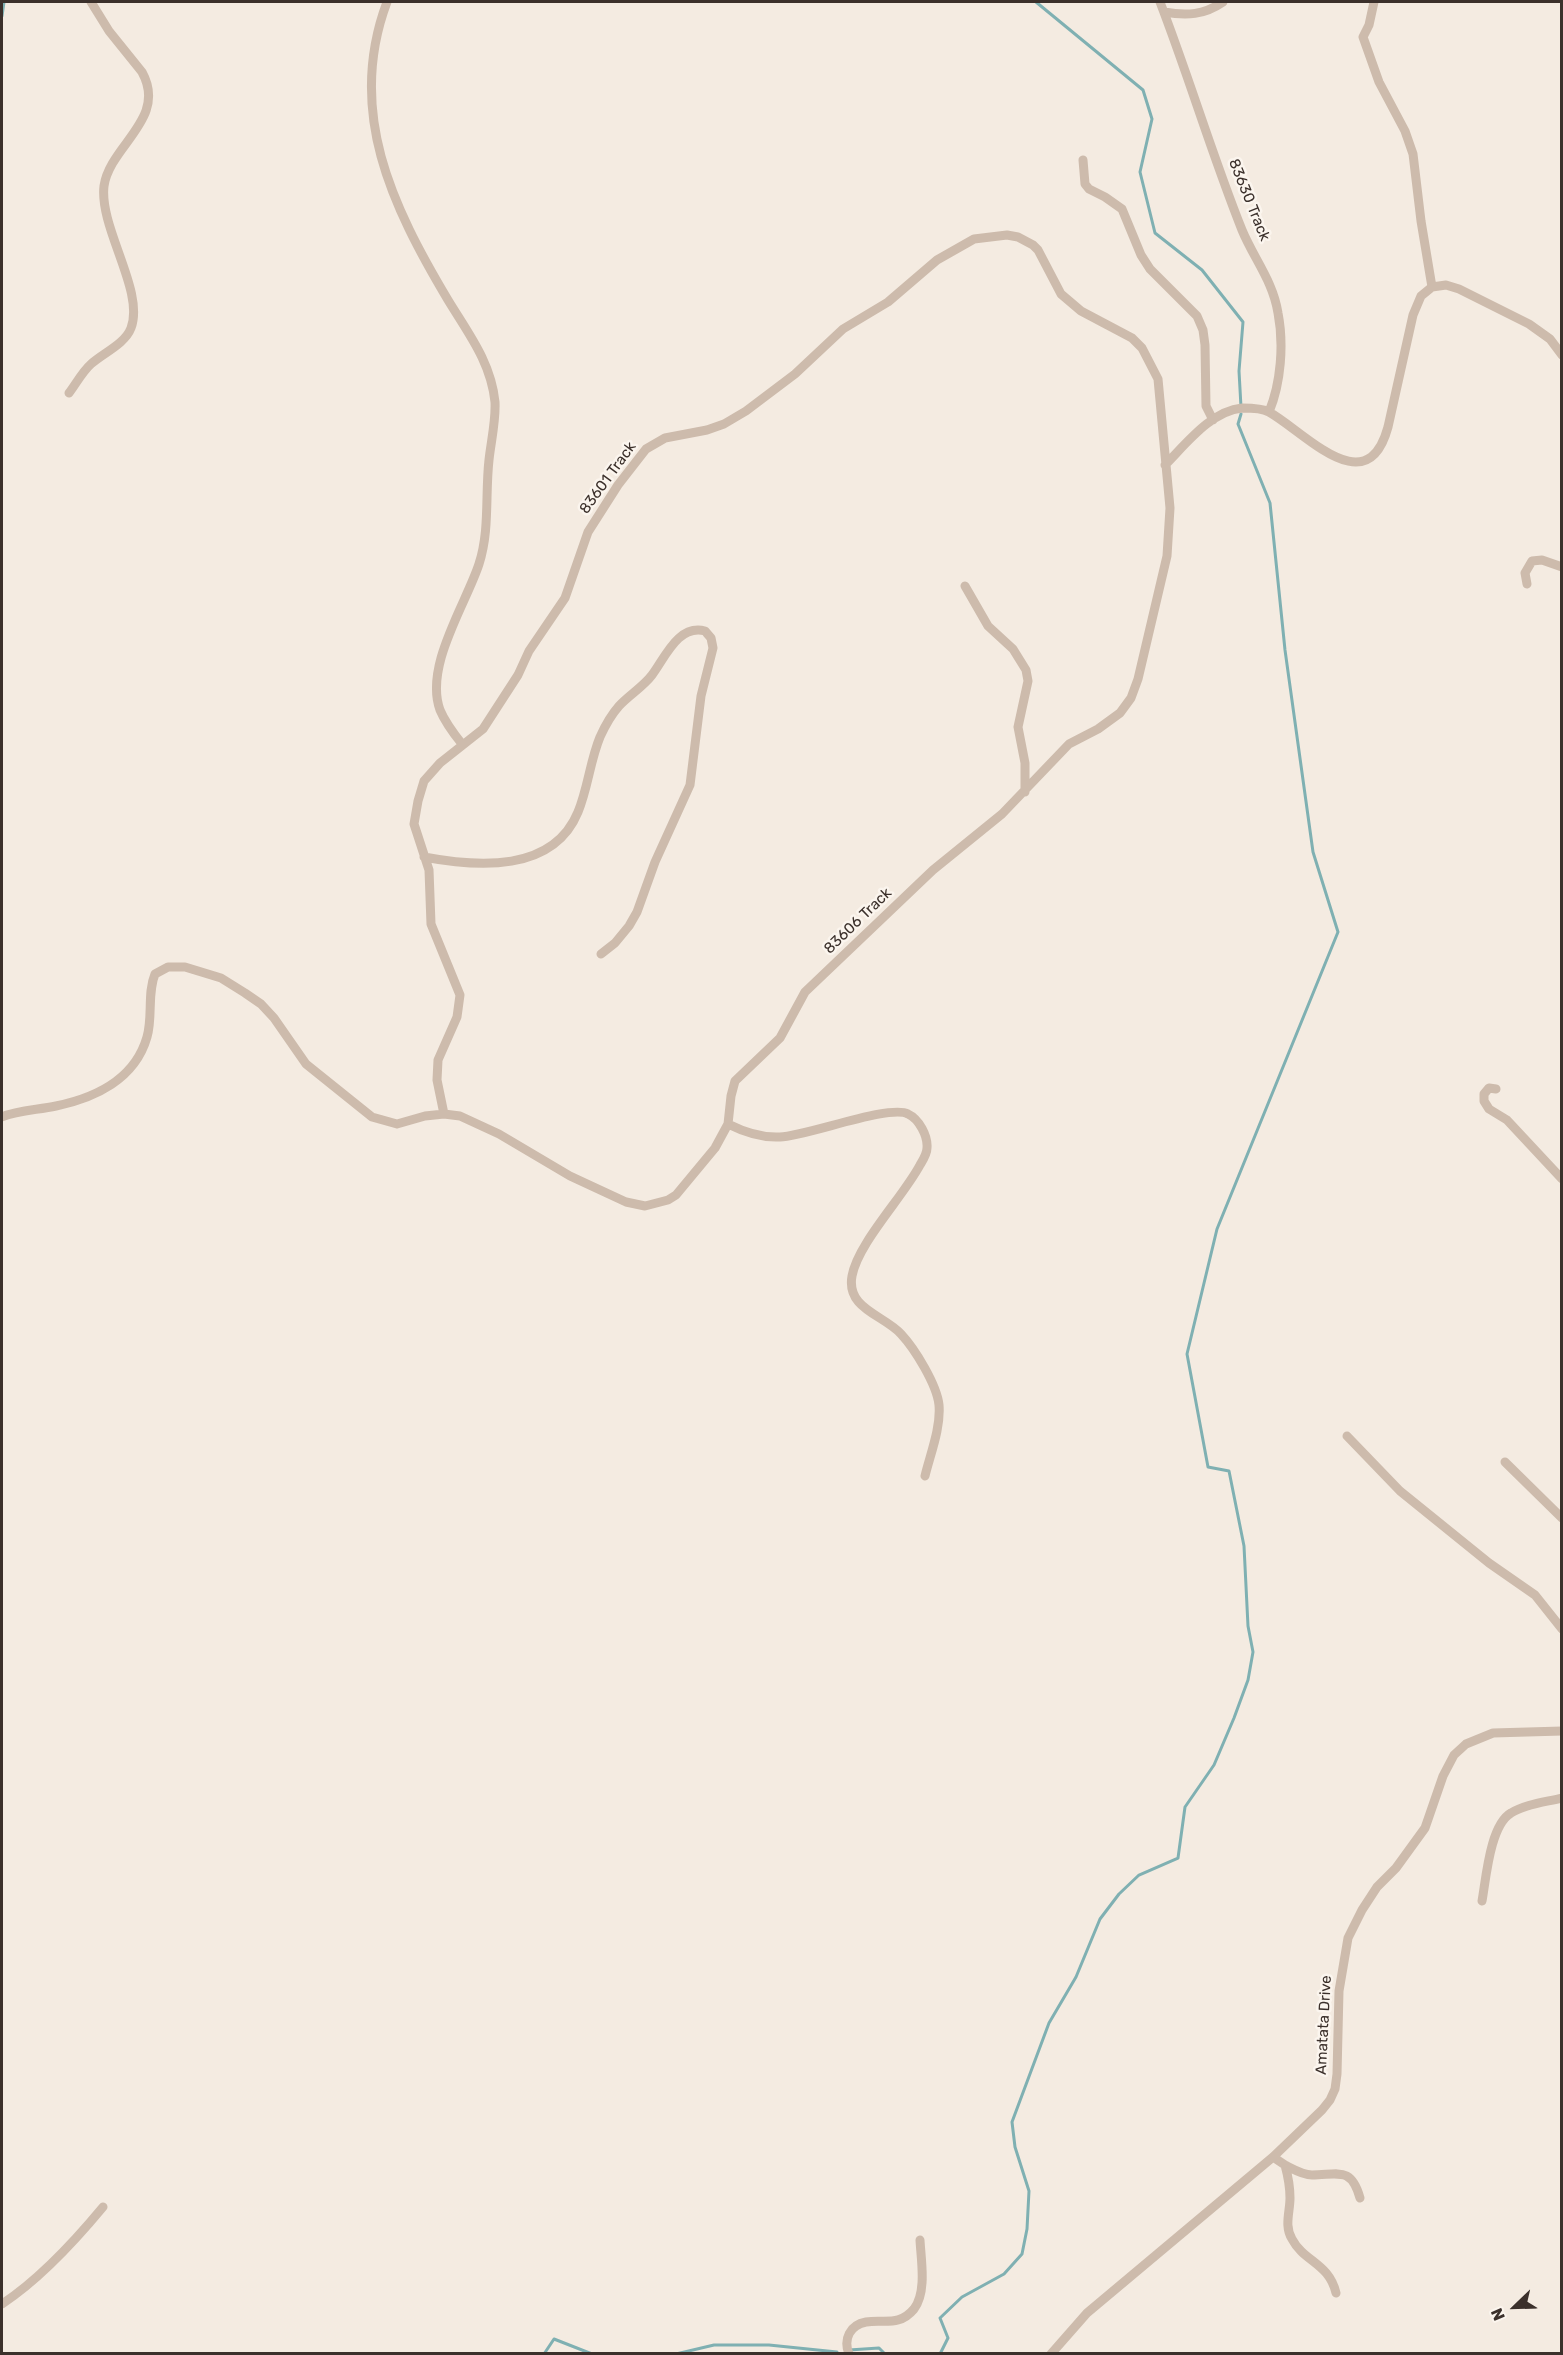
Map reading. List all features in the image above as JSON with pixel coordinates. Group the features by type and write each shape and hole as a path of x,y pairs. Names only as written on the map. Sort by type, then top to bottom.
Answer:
{"street":[{"path":"69,393 89,366 125,337 132,327 133,300 107,216 105,185 120,153 140,126 149,95 142,72 109,31 91,2"},
{"path":"387,2 374,47 370,74 378,153 387,180 432,273 482,356 493,387 495,402 485,537 479,564 445,644 438,681 437,695 441,712 462,744"},
{"name":"83630 Track","path":"1160,2 1243,233 1271,285 1278,310 1281,330 1280,354 1274,399 1269,412"},
{"path":"1164,12 1182,15 1210,10 1223,2"},
{"path":"1374,2 1369,25 1363,37 1379,82 1406,130 1413,154 1432,286"},
{"path":"1083,160 1085,184 1089,189 1122,209 1141,255 1150,269 1197,316 1203,330 1205,345 1206,406 1213,420"},
{"name":"83601 Track","path":"444,1114 437,1080 438,1060 457,1017 460,995 431,924 429,870 414,824 424,781 440,763 483,729 496,710 518,675 529,651 565,598 588,532 618,485 646,449 665,438 707,430 724,424 746,411 795,374 843,329 888,302 937,260 974,239 1007,235 1029,242 1038,250 1061,294 1070,303 1097,320 1119,329 1142,348 1158,379 1165,465"},
{"path":"1165,465 1213,420 1226,412 1242,408 1269,412 1334,457 1364,462 1376,454 1385,439 1413,315 1421,296 1432,286 1446,285 1459,289 1529,324 1550,339 1562,355"},
{"name":"83606 Track","path":"444,1114 460,1116 499,1134 570,1176 626,1202 645,1206 668,1200 676,1195 715,1148 728,1124 732,1086 735,1081 780,1038 805,992 933,870 1002,814 1069,744 1111,721 1131,698 1138,679 1167,556 1170,508 1165,465"},
{"path":"1527,584 1525,573 1532,561 1542,560 1562,567"},
{"path":"964,586 988,626 1014,649 1026,670 1028,681 1018,727 1025,763 1025,792"},
{"path":"424,857 495,864 512,862 538,854 549,847 570,828 578,811 594,752 611,716 652,675 676,640 694,630 705,631 711,638 713,648 701,696 690,785 655,862 637,912 629,926 601,954"},
{"path":"2,1117 83,1098 105,1090 121,1078 138,1059 147,1037 151,986 155,974 161,969 176,966 221,978 261,1004 274,1018 306,1064 372,1117 397,1124 425,1116 444,1114"},
{"path":"1496,1089 1488,1088 1484,1094 1484,1101 1489,1109 1507,1120 1562,1179"},
{"path":"728,1124 752,1134 778,1138 884,1113 901,1112 913,1117 922,1130 927,1149 924,1157 915,1175 860,1254 853,1268 851,1287 862,1306 901,1334 935,1389 940,1407 925,1476"},
{"path":"1347,1436 1400,1491 1489,1563 1535,1595 1562,1629"},
{"path":"1505,1462 1562,1518"},
{"name":"Amatata Drive","path":"1051,2354 1087,2313 1273,2157 1330,2100 1335,2089 1337,2074 1339,1991 1348,1938 1377,1887 1396,1868 1425,1828 1443,1776 1454,1755 1466,1744 1493,1733 1562,1731"},
{"path":"1482,1901 1496,1834 1504,1820 1510,1813 1562,1798"},
{"path":"1273,2157 1306,2174 1332,2172 1346,2175 1355,2183 1360,2198"},
{"path":"1285,2165 1289,2180 1290,2200 1288,2231 1297,2247 1327,2273 1333,2281 1336,2293"},
{"path":"2,2304 17,2294 44,2269 103,2207"},
{"path":"849,2354 846,2346 848,2336 855,2327 866,2322 884,2323 898,2320 907,2316 915,2308 919,2297 921,2276 920,2240"}],"waterway":[{"path":"2,16 4,2"},
{"path":"1036,2 1143,90 1152,119 1140,172 1155,233 1202,270 1243,322 1239,371 1241,407"},
{"path":"940,2354 948,2338 940,2318 962,2297 1004,2274 1022,2254 1027,2229 1029,2191 1015,2147 1012,2122 1049,2023 1076,1977 1100,1919 1119,1894 1139,1875 1178,1858 1185,1807 1214,1765 1248,1680 1253,1652 1248,1626 1244,1546 1229,1471 1208,1467 1187,1354 1217,1229 1338,932 1313,852 1285,650 1270,503 1238,424 1241,414"},
{"path":"544,2354 554,2339 592,2354"},
{"path":"676,2354 714,2345 769,2345 837,2352"},
{"path":"849,2350 879,2348 885,2354"}]}
